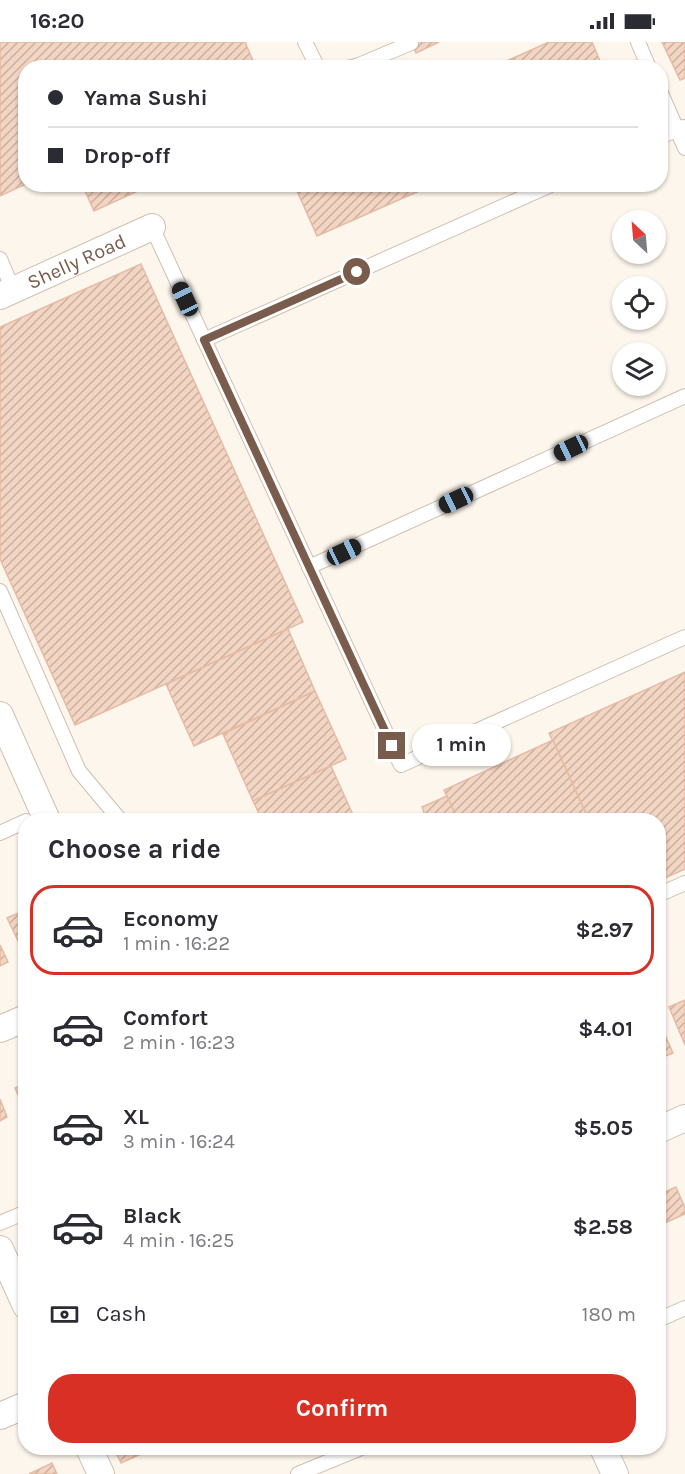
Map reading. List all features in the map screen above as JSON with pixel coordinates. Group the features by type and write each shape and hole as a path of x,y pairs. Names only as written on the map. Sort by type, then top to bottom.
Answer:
{"street":[{"name":"Shelly Road","path":"7,293 152,227"},
{"path":"0,715 34,813"},
{"path":"0,1029 18,1021"},
{"path":"666,1126 685,1118"},
{"path":"0,1249 18,1288"},
{"path":"0,1416 18,1408"},
{"path":"92,1455 101,1474"},
{"path":"606,1455 615,1474"}],"lane":[{"path":"305,42 314,60"},
{"path":"638,42 646,60"},
{"path":"371,60 411,43"},
{"path":"668,105 681,127 685,148"},
{"path":"204,340 535,192"},
{"path":"152,227 401,765 685,637"},
{"path":"0,259 7,293"},
{"path":"309,567 685,396"},
{"path":"0,591 79,771 114,813"},
{"path":"0,833 18,826"},
{"path":"666,891 685,883"},
{"path":"0,1223 18,1215"},
{"path":"666,1316 685,1308"},
{"path":"298,1474 344,1455"}],"building":[{"path":"0,42 245,42 253,60 18,60 18,188 0,196"},
{"path":"411,42 439,42 416,53"},
{"path":"549,42 592,42 600,60 509,60"},
{"path":"662,42 685,42 685,78 680,80"},
{"path":"86,192 136,192 94,211"},
{"path":"298,192 417,192 317,236"},
{"path":"141,264 303,622 75,725 0,559 0,327"},
{"path":"288,629 315,691 194,746 166,684"},
{"path":"685,672 685,869 666,877 666,813 586,813 549,733"},
{"path":"315,691 346,759 253,801 223,734"},
{"path":"553,740 586,813 455,813 444,790"},
{"path":"331,766 352,813 259,813 253,801"},
{"path":"447,796 455,813 424,813 422,807"},
{"path":"18,913 18,941 7,918"},
{"path":"0,945 8,962 0,966"},
{"path":"685,1000 685,1045 669,1007"},
{"path":"666,1037 673,1053 666,1056"},
{"path":"0,1099 7,1117 0,1121"},
{"path":"676,1187 685,1208 685,1214 666,1222 666,1191"},
{"path":"117,1455 139,1455 121,1463"},
{"path":"52,1463 57,1474 29,1474"}],"route":[{"path":"357,272 204,340 392,746"}]}
